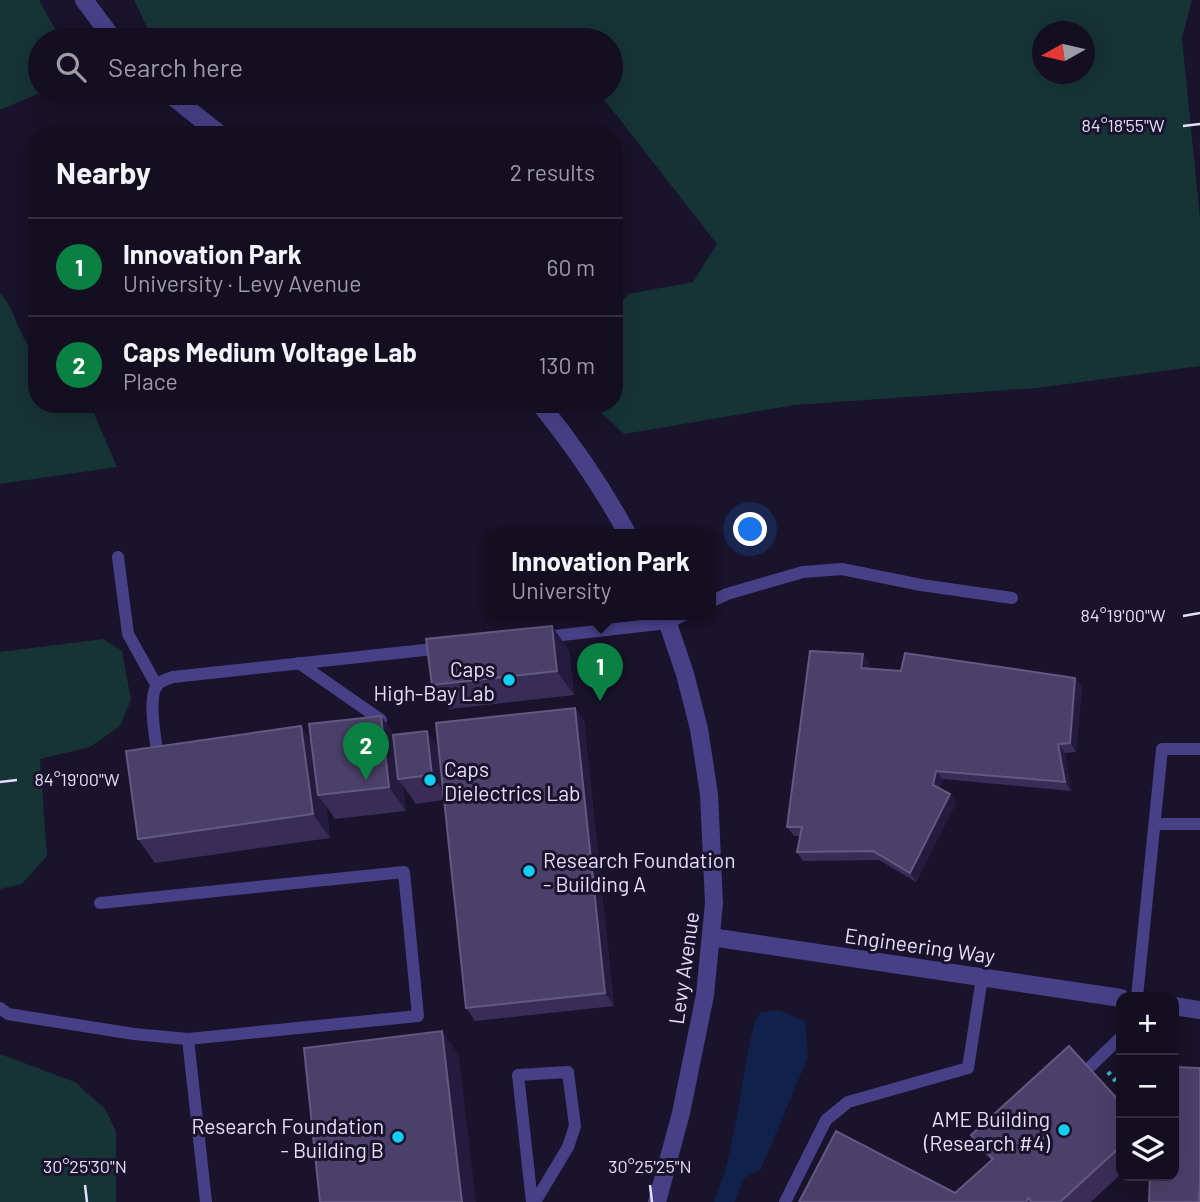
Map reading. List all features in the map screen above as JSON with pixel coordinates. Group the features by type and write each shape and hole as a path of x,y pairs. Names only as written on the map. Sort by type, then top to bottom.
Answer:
{"street":[{"path":"84,0 105,28"},
{"path":"183,105 209,126"},
{"path":"548,413 600,487 624,529"},
{"name":"Levy Avenue","path":"657,1202 681,1113 705,995 714,903 709,794 699,729 672,620"},
{"name":"Engineering Way","path":"711,937 1116,998"},
{"path":"1179,1007 1200,1010"}],"lane":[{"path":"118,557 128,635 156,686"},
{"path":"716,599 803,572 842,569 921,585 1012,598"},
{"path":"528,638 658,620"},
{"path":"159,764 152,701 160,681 173,677 460,646"},
{"path":"299,663 381,720"},
{"path":"1138,992 1162,749 1200,748"},
{"path":"1155,824 1200,824"},
{"path":"0,1007 8,1014 134,1034 188,1039 418,1016 404,872 100,903"},
{"path":"785,1202 826,1120 848,1102 968,1068 982,978"},
{"path":"188,1039 206,1202"},
{"path":"1091,1066 1116,1042"},
{"path":"568,1072 575,1126 568,1147 534,1202 518,1075 568,1072"}],"green space":[{"path":"0,0 39,0 54,28 28,28 28,98 0,110"},
{"path":"134,0 1192,0 1182,38 1200,218 1200,366 1037,388 795,405 624,434 602,413 623,413 623,301 628,294 693,282 717,244 608,105 623,105 623,28 147,28"},
{"path":"0,293 28,344 28,413 94,413 117,467 0,484"},
{"path":"103,639 122,651 131,700 120,726 90,747 40,759 47,856 22,884 0,889 0,652"},
{"path":"0,1054 75,1082 105,1109 116,1131 116,1202 0,1202"}],"water":[{"path":"778,1010 805,1021 808,1057 761,1169 744,1178 735,1202 714,1202 728,1158 755,1022 761,1012"}],"building":[{"path":"552,626 557,671 432,685 426,639"},
{"path":"810,651 863,654 861,668 901,671 905,653 1075,678 1070,743 1058,744 1065,782 936,771 933,785 950,794 910,873 873,851 797,852 802,827 787,827"},
{"name":"Research Foundation - Building A","path":"575,708 605,993 466,1008 436,723"},
{"path":"381,716 389,787 318,795 309,724"},
{"path":"301,726 313,814 138,839 126,751"},
{"path":"427,731 432,775 398,779 393,735"},
{"name":"Research Foundation - Building B","path":"442,1031 462,1202 320,1202 304,1048"},
{"path":"1069,1046 1116,1098 1116,1151 1060,1202 1032,1202 1028,1198 1026,1202 799,1202 836,1131 955,1193 993,1159 971,1135"},
{"path":"1179,1067 1200,1068 1199,1202 1149,1202 1150,1181 1179,1181"}],"place":[{"name":"Caps High-Bay Lab","path":"509,680"},
{"name":"Innovation Park","path":"600,701"},
{"name":"Caps Medium Voltage Lab","path":"366,780"},
{"name":"Caps Dielectrics Lab","path":"430,780"},
{"name":"Research Foundation - Building A","path":"529,871"},
{"name":"AME Building (Research #4)","path":"1064,1130"},
{"name":"Research Foundation - Building B","path":"398,1137"}]}
